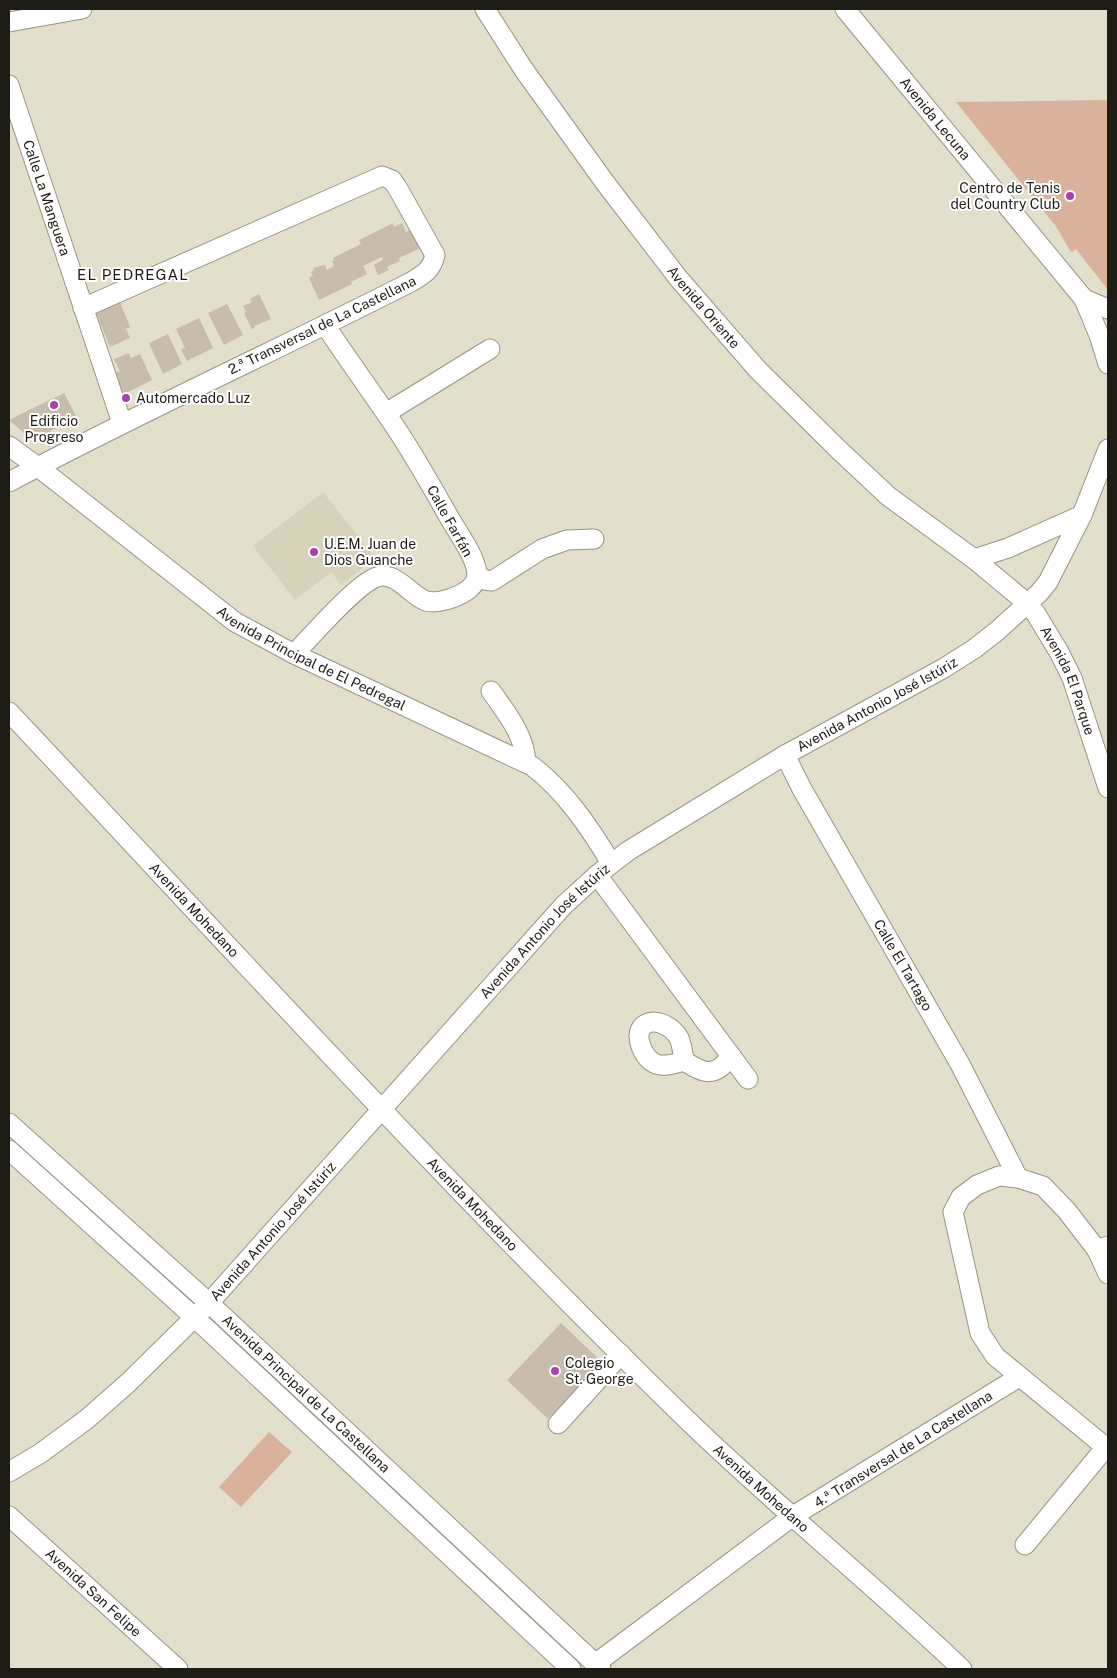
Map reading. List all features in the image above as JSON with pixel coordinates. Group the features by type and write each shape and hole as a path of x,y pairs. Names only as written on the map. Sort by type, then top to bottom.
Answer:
{"street":[{"path":"9,22 82,9"},
{"name":"Avenida Oriente","path":"485,9 524,70 606,184 679,279 758,370 888,496 974,559 1028,604"},
{"name":"Avenida Lecuna","path":"845,9 1084,299 1099,335 1108,364"},
{"name":"Calle La Manguera","path":"9,85 122,424"},
{"name":"2.ª Transversal de La Castellana","path":"9,482 122,424 325,326 411,282 425,274 433,265 435,255 397,187 392,180 382,176 83,308"},
{"name":"Avenida Lecuna","path":"1084,299 1108,309"},
{"name":"Calle Farfán","path":"294,654 351,596 378,577 393,579 427,602 435,602 452,598 469,589 474,584 477,574 470,553 386,413 325,326"},
{"path":"386,413 490,349"},
{"name":"Avenida Principal de El Pedregal","path":"9,446 235,622 294,654 526,762 543,774 568,801 597,840 604,869 748,1079"},
{"name":"Avenida Antonio José Istúriz","path":"9,1472 41,1453 87,1419 130,1382 209,1303 564,905 604,869 628,851 784,755 944,668 974,649 1028,604 1048,582 1082,515 1108,449"},
{"path":"974,559 1008,548 1082,515"},
{"path":"477,574 485,580 492,581 542,549 567,540 594,539"},
{"name":"Avenida El Parque","path":"1028,604 1047,632 1072,678 1108,788"},
{"path":"491,691 520,736 525,748 526,762"},
{"name":"Avenida Mohedano","path":"9,712 381,1110 621,1354 684,1416 962,1669"},
{"name":"Calle El Tartago","path":"784,755 960,1064 1018,1178"},
{"path":"684,1061 700,1071 711,1072 723,1067 731,1056"},
{"name":"Avenida Principal de La Castellana","path":"9,1123 209,1303 598,1667"},
{"name":"Avenida Principal de La Castellana","path":"9,1150 194,1317 570,1669"},
{"path":"1025,1545 1107,1448 995,1356 980,1333 953,1212 961,1197 977,1185 999,1176 1018,1178 1043,1186 1103,1248 1108,1274"},
{"path":"558,1424 621,1354"},
{"name":"4.ª Transversal de La Castellana","path":"598,1667 793,1516 1019,1377"},
{"name":"Avenida San Felipe","path":"9,1516 178,1669"}],"shaded area":[{"name":"Centro de Tenis del Country Club","path":"1108,100 1108,290 1076,249 1071,252 1055,225 956,102"},
{"name":"U.E.M. Juan de Dios Guanche","path":"323,492 375,558 341,585 331,572 295,600 253,546"},
{"path":"269,1432 292,1452 241,1507 219,1487"}],"building":[{"path":"393,223 394,227 402,223 406,232 412,229 421,248 399,258 400,261 387,267 389,270 378,275 374,265 383,259 382,257 363,266 367,274 351,282 352,284 319,300 309,278 313,276 311,272 314,270 313,268 325,265 327,270 334,266 333,258 361,244 359,240"},
{"path":"259,294 271,319 254,326 255,328 252,329 244,313 246,312 243,306 252,302 250,299"},
{"path":"119,300 130,327 126,329 130,338 110,347 95,310"},
{"path":"227,304 243,335 224,345 208,313"},
{"path":"199,318 213,348 187,361 181,350 185,348 176,329"},
{"path":"168,334 182,364 163,374 149,343"},
{"path":"129,353 131,358 140,354 152,380 120,396 113,374 120,371 114,359"},
{"name":"Edificio Progreso","path":"64,393 77,418 32,440 9,420"},
{"name":"Colegio St. George","path":"561,1323 602,1362 548,1419 507,1380"}],"place":[{"name":"Centro de Tenis del Country Club","path":"1070,196"},
{"name":"Automercado Luz","path":"126,398"},
{"name":"Edificio Progreso","path":"54,405"},
{"name":"U.E.M. Juan de Dios Guanche","path":"314,552"},
{"name":"Colegio St. George","path":"555,1371"}],"district":[{"name":"EL PEDREGAL","path":"133,274"}]}
